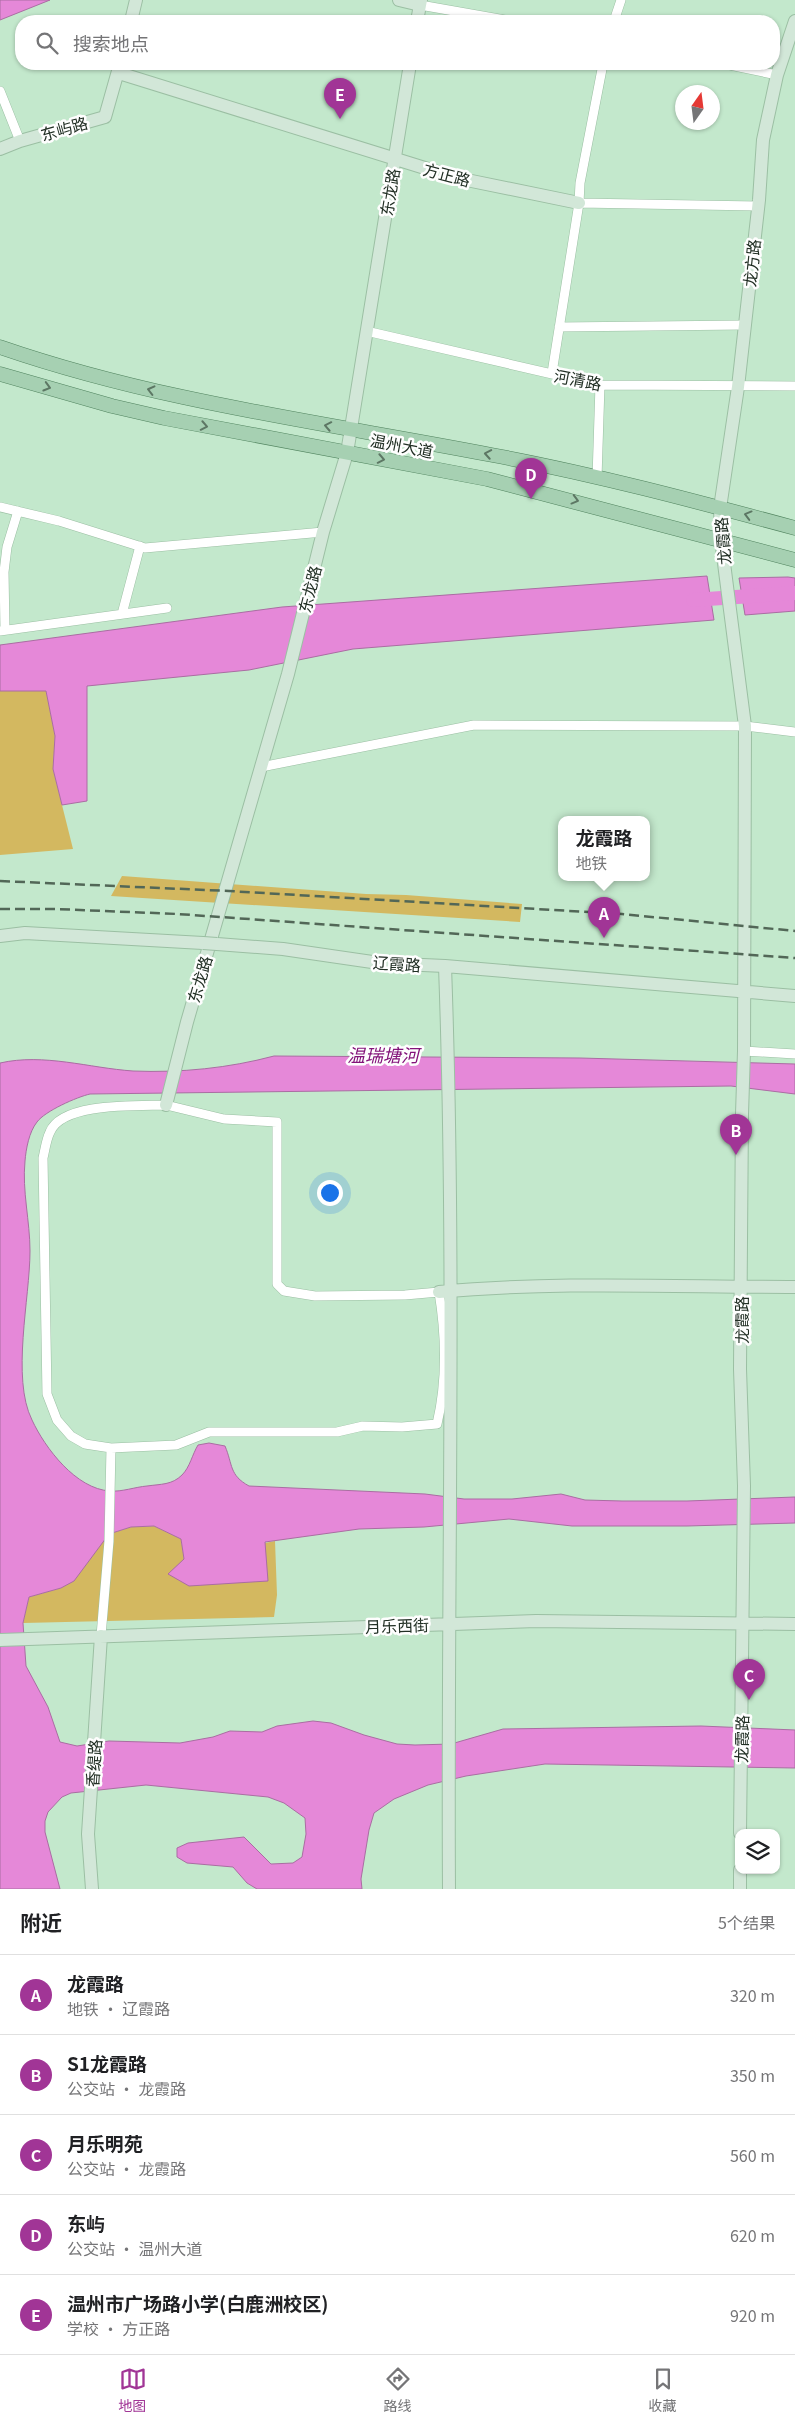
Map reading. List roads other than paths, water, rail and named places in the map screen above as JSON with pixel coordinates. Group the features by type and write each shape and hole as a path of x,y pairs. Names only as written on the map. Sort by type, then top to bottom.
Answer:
{"main road":[{"name":"温州大道","path":"0,347 176,396 350,430 493,455 597,478 795,528"},
{"name":"温州大道","path":"0,374 112,406 164,418 487,479 795,560"}],"street":[{"path":"132,15 136,0"},
{"path":"399,0 420,2 482,15"},
{"path":"616,15 621,0"},
{"path":"418,15 420,2"},
{"name":"龙方路","path":"780,68 795,21"},
{"name":"东屿路","path":"0,149 20,141 105,117 118,70"},
{"name":"方正路","path":"125,70 457,178 579,203 757,206"},
{"name":"东龙路","path":"166,1102 291,663 323,532 347,453 409,70"},
{"path":"552,374 579,203 580,183 602,70"},
{"path":"757,70 778,74"},
{"name":"龙方路","path":"720,508 738,386 763,140 779,70"},
{"path":"0,91 20,141"},
{"path":"559,327 744,324"},
{"name":"河清路","path":"366,331 600,384 795,386"},
{"path":"597,478 600,384"},
{"path":"0,507 59,521 145,548 323,532"},
{"name":"龙霞路","path":"720,508 721,540 745,726 745,993 741,1287 744,1486 740,1623 742,1722 740,1829"},
{"path":"18,511 7,547 4,572 3,630 167,608"},
{"path":"122,614 140,546"},
{"path":"261,767 474,725 745,726 795,732"},
{"name":"辽霞路","path":"0,936 25,933 217,944 283,949 379,963 445,966 795,996"},
{"path":"445,966 450,1102 445,1291 444,1335 442,1403 438,1424 402,1427 362,1426 337,1432 209,1432 176,1445 111,1448 85,1444 71,1436 57,1420 47,1394 43,1158 50,1130 68,1114 104,1107 166,1102 224,1120 277,1122 277,1284 284,1291 314,1296 405,1295 445,1291 559,1286 795,1287"},
{"path":"744,1051 795,1054"},
{"path":"445,1291 451,1441 449,1542 449,1889"},
{"path":"101,1636 108,1541 111,1448"},
{"name":"月乐西街","path":"0,1640 536,1621 795,1624"},
{"name":"香缇路","path":"92,1889 88,1834 101,1636"},
{"path":"740,1874 740,1889"}],"waterway":[{"path":"693,600 795,593"}],"railway":[{"path":"0,881 229,891 622,914 795,931"},
{"path":"0,909 55,909 178,914 795,958"}],"place":[{"name":"温州市广场路小学(白鹿洲校区)","path":"340,119"},
{"name":"东屿","path":"531,499"},
{"name":"龙霞路","path":"604,938"},
{"name":"S1龙霞路","path":"736,1155"},
{"name":"月乐明苑","path":"749,1700"}],"water label":[{"name":"温瑞塘河","path":"383,1054"}]}
